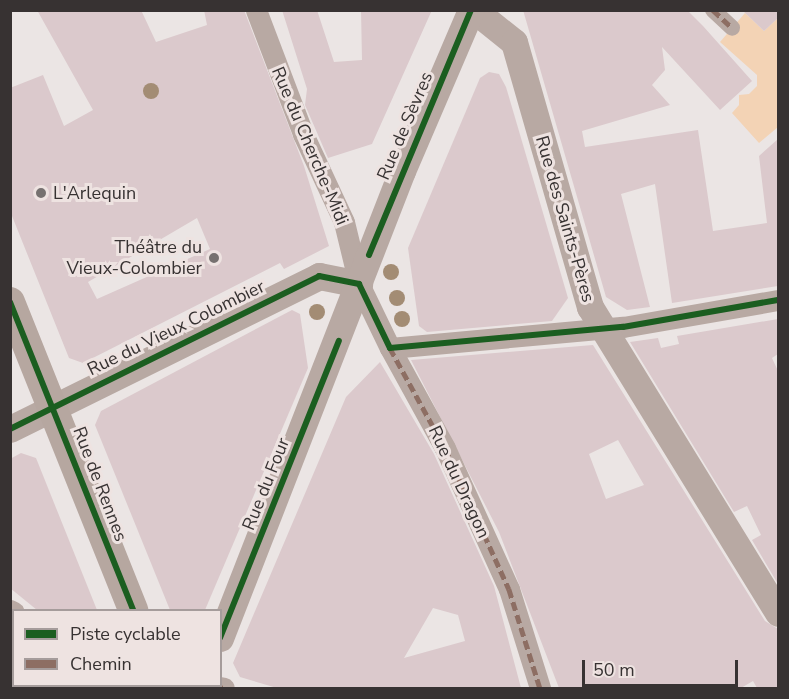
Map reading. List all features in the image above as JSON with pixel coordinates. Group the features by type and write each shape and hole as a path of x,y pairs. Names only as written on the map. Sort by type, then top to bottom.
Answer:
{"main road":[{"name":"Rue de Rennes","path":"10,302 133,609"}],"street":[{"name":"Rue du Cherche-Midi","path":"256,10 303,134 344,222 359,284"},
{"name":"Rue de Sèvres","path":"359,284 369,255 473,10"},
{"name":"Rue des Saints-Pères","path":"473,10 514,42 590,308 778,613"},
{"path":"713,10 732,28"},
{"name":"Rue du Vieux Colombier","path":"10,429 319,276 359,284"},
{"name":"Rue du Four","path":"222,633 339,341 359,284"},
{"name":"Rue du Dragon","path":"359,284 390,348 445,448 509,589 540,688"},
{"path":"390,348 604,328 778,300"}],"shaded area":[{"path":"745,13 764,31 778,18 778,127 759,143 732,113 739,105 739,95 749,94 757,86 757,75 720,42"}],"building":[{"path":"37,10 141,10 156,42 207,25 204,10 244,10 304,166 329,246 284,269 280,263 83,363 69,358 10,211 10,88 43,75 64,126 93,110","holes":["197,218 210,249 97,299 88,282"]},
{"path":"282,10 317,10 334,62 362,60 361,10 432,10 372,144 328,158 305,105 307,89"},
{"path":"523,10 687,10 703,26 752,81 720,110 662,47 665,70 652,85 670,105 582,131 585,147 698,130 713,231 767,223 759,156 778,139 778,286 672,303 655,184 621,194 650,307 627,310 606,297"},
{"path":"742,10 778,10 778,18 764,31"},
{"path":"489,72 499,74 506,87 568,298 552,321 427,332 419,326 408,248 480,78"},
{"path":"292,310 300,314 308,368 205,609 170,609 95,425 101,411"},
{"path":"778,319 778,354 772,358 778,371 778,584 752,540 761,535 747,506 734,512 630,342 658,338 661,348 679,344 677,336"},
{"path":"593,345 765,621 778,629 778,688 757,688 753,681 741,688 559,688 499,532 411,360","holes":["618,440 644,485 606,499 589,454"]},
{"path":"380,362 434,454 494,586 521,688 277,688 240,677 233,663 346,397","holes":["433,608 458,615 465,641 404,658"]},
{"path":"21,453 36,458 97,609 36,609 10,588 10,459"}],"marked path":[{"path":"713,10 732,28"},
{"path":"390,348 445,448 509,589 540,688"},
{"path":"219,687 224,688"}],"cycle path":[{"path":"369,255 471,10"},
{"path":"10,429 319,276 359,284 390,348 623,327 778,300"},
{"path":"10,302 133,609"},
{"path":"222,633 339,341"}],"place":[{"name":"L'Arlequin","path":"41,193"},
{"name":"Théâtre du Vieux-Colombier","path":"214,258"}]}
